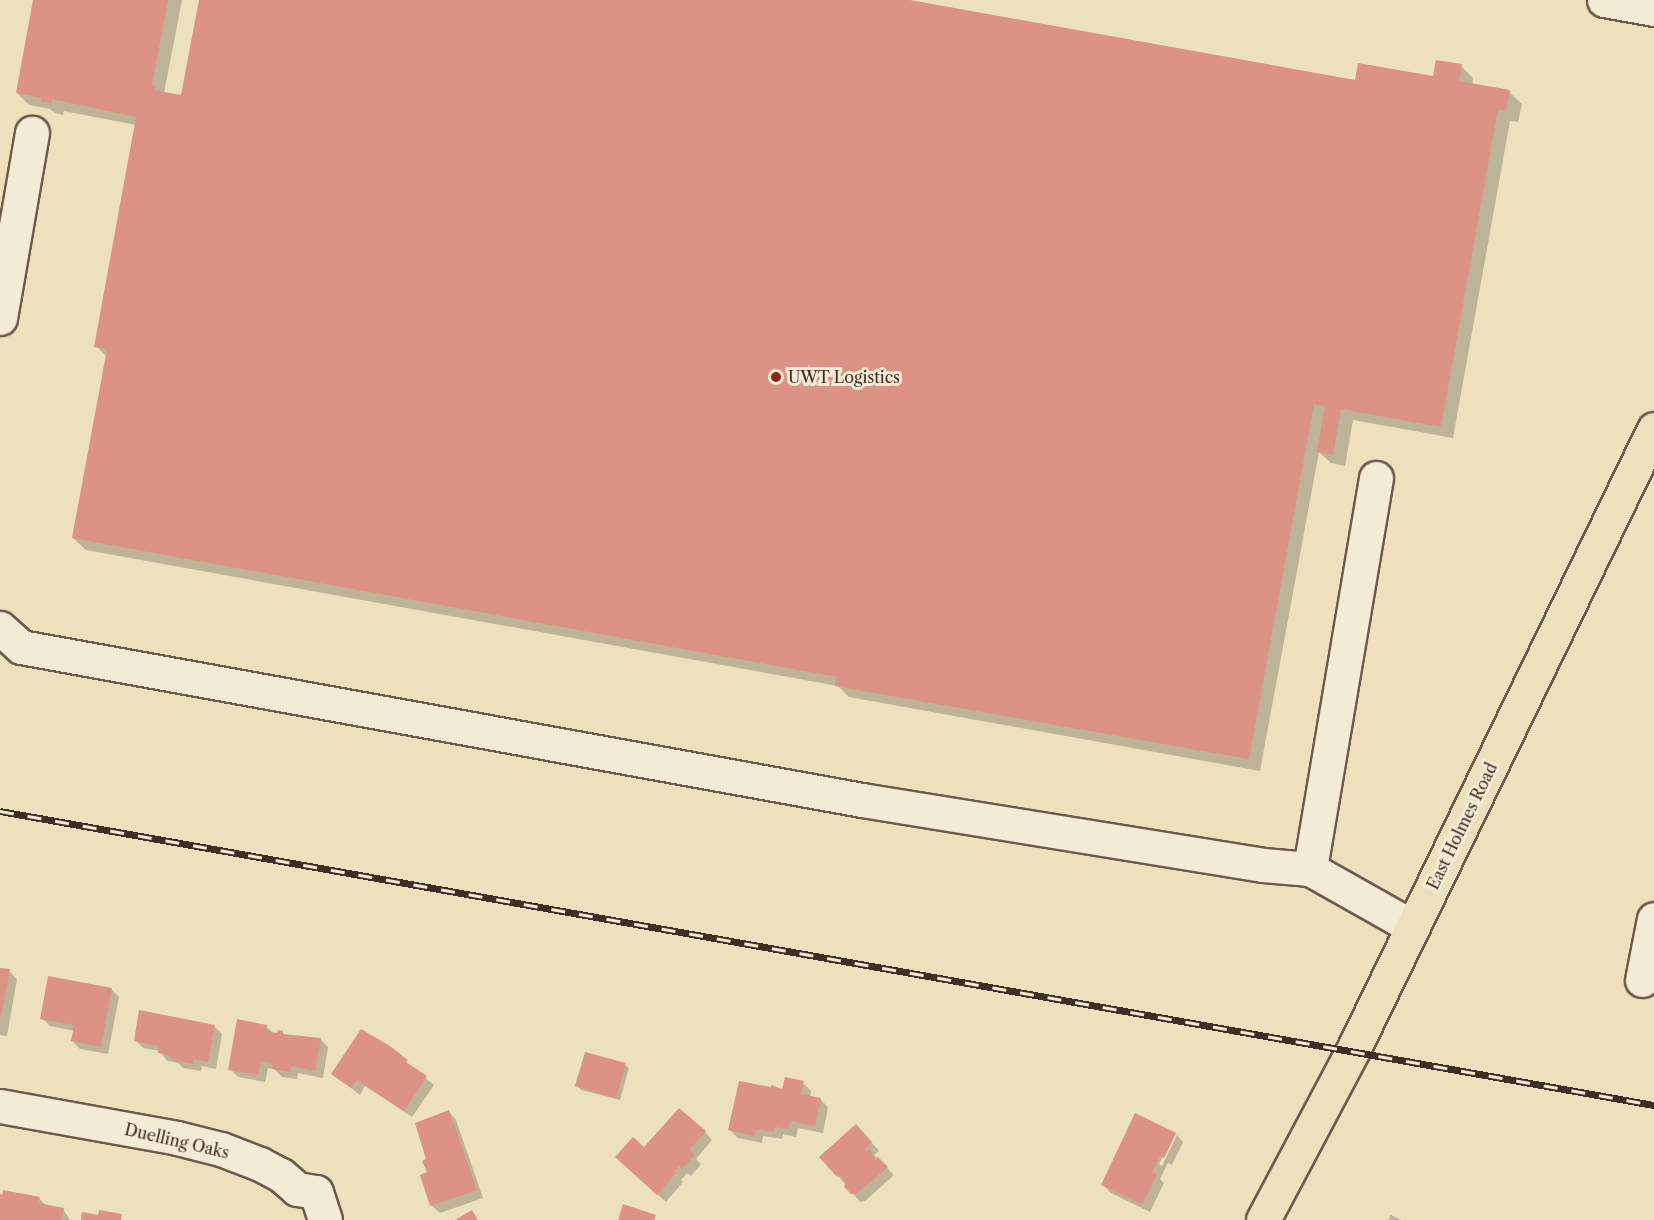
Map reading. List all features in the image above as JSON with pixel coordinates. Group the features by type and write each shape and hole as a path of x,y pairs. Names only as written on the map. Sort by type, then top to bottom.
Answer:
{"main road":[{"name":"East Holmes Road","path":"1263,1220 1353,1050 1645,468 1654,429"}],"street":[{"path":"1604,0 1654,9"},
{"path":"0,318 32,132"},
{"path":"1310,869 1376,478"},
{"path":"0,628 21,647 862,800 1251,863 1310,869 1413,927"},
{"path":"1642,980 1654,919"},
{"name":"Duelling Oaks","path":"0,1106 177,1138 221,1149 281,1175 297,1189 316,1192 325,1220"}],"building":[{"name":"UWT Logistics","path":"33,0 168,0 152,85 155,86 154,90 181,95 199,0 910,0 1355,80 1358,63 1433,76 1436,60 1462,64 1459,81 1510,90 1506,111 1498,109 1441,427 1341,409 1333,455 1317,452 1325,406 1314,404 1249,759 835,686 837,677 72,538 107,349 94,347 136,117 52,99 51,103 41,101 42,98 16,93"},
{"path":"0,968 10,969 1,1017 0,1017"},
{"path":"48,976 112,988 101,1047 71,1041 74,1025 40,1019"},
{"path":"139,1010 215,1025 208,1062 194,1059 193,1064 173,1060 168,1055 158,1053 159,1046 134,1041"},
{"path":"237,1019 267,1025 266,1031 277,1033 278,1030 283,1031 283,1034 321,1038 315,1071 291,1066 289,1072 272,1069 273,1063 261,1061 258,1075 228,1070"},
{"path":"361,1029 390,1046 408,1060 406,1062 427,1076 404,1111 357,1080 351,1088 331,1074"},
{"path":"585,1052 626,1063 616,1098 575,1086"},
{"path":"785,1077 804,1081 801,1094 821,1098 815,1126 790,1121 788,1129 775,1127 774,1132 756,1129 754,1136 728,1130 739,1081 771,1087 771,1085 782,1089"},
{"path":"679,1108 706,1131 689,1150 695,1155 682,1169 679,1166 674,1171 676,1173 657,1195 615,1157 633,1137 644,1147"},
{"path":"449,1110 477,1190 430,1206 420,1175 427,1172 422,1161 426,1159 415,1123"},
{"path":"1135,1113 1176,1133 1164,1158 1160,1156 1152,1172 1157,1174 1142,1205 1101,1185"},
{"path":"856,1124 872,1142 865,1149 867,1151 870,1149 875,1160 878,1157 888,1167 856,1194 851,1194 844,1187 846,1182 839,1175 837,1177 819,1157"},
{"path":"3,1190 40,1197 38,1203 64,1208 61,1220 0,1220 0,1194 2,1195"},
{"path":"623,1204 656,1215 654,1220 618,1220"},
{"path":"99,1210 122,1214 121,1220 81,1220 82,1212 98,1215"},
{"path":"472,1210 478,1220 455,1220"}],"railway":[{"path":"0,811 1654,1105"}],"place":[{"name":"UWT Logistics","path":"776,377"}]}
